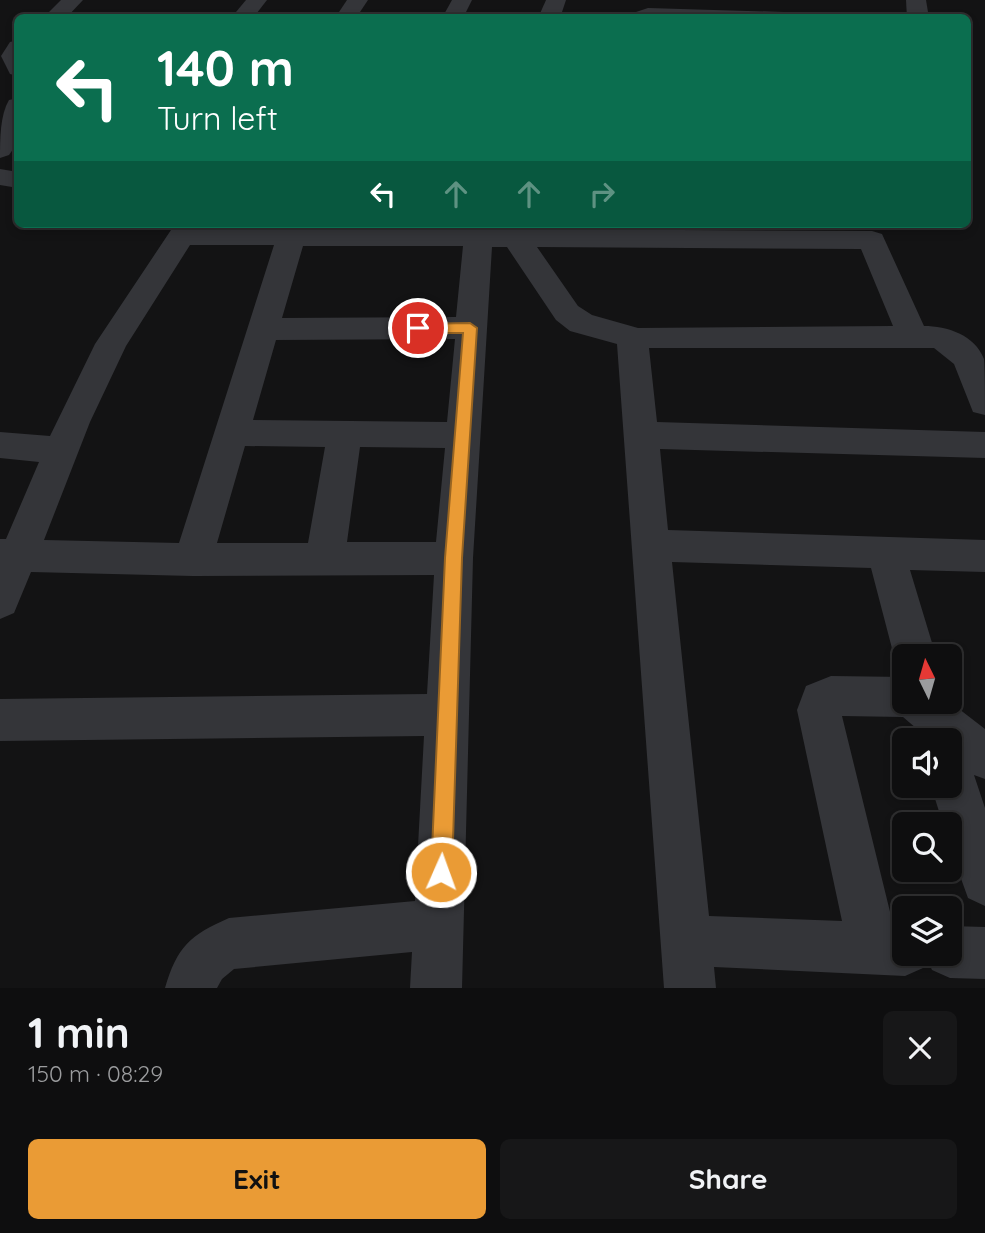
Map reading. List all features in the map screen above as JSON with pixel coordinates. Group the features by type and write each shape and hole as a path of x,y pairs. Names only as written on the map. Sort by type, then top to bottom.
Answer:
{"street":[{"path":"57,14 74,0"},
{"path":"245,14 257,0"},
{"path":"0,150 14,127"},
{"path":"0,601 9,556 111,344 184,230 478,231 516,238 614,231 871,232 912,335"},
{"path":"193,560 293,230"},
{"path":"436,988 454,558 478,231"},
{"path":"516,238 567,313 581,323 637,339 912,335 939,337 960,347 967,356 985,403"},
{"path":"263,329 470,328"},
{"path":"637,339 632,349 688,964 889,949 819,710 821,700 831,696 892,705"},
{"path":"232,433 463,435"},
{"path":"325,559 345,434"},
{"path":"640,435 985,445"},
{"path":"0,445 61,451"},
{"path":"650,545 985,556"},
{"path":"886,553 912,644"},
{"path":"9,556 193,560 454,558"},
{"path":"929,714 985,757"},
{"path":"0,720 448,715"},
{"path":"958,798 985,881"},
{"path":"191,988 200,962 211,952 229,944 439,924"},
{"path":"962,952 985,953"}],"route":[{"path":"418,328 470,328 454,558 441,872"}]}
